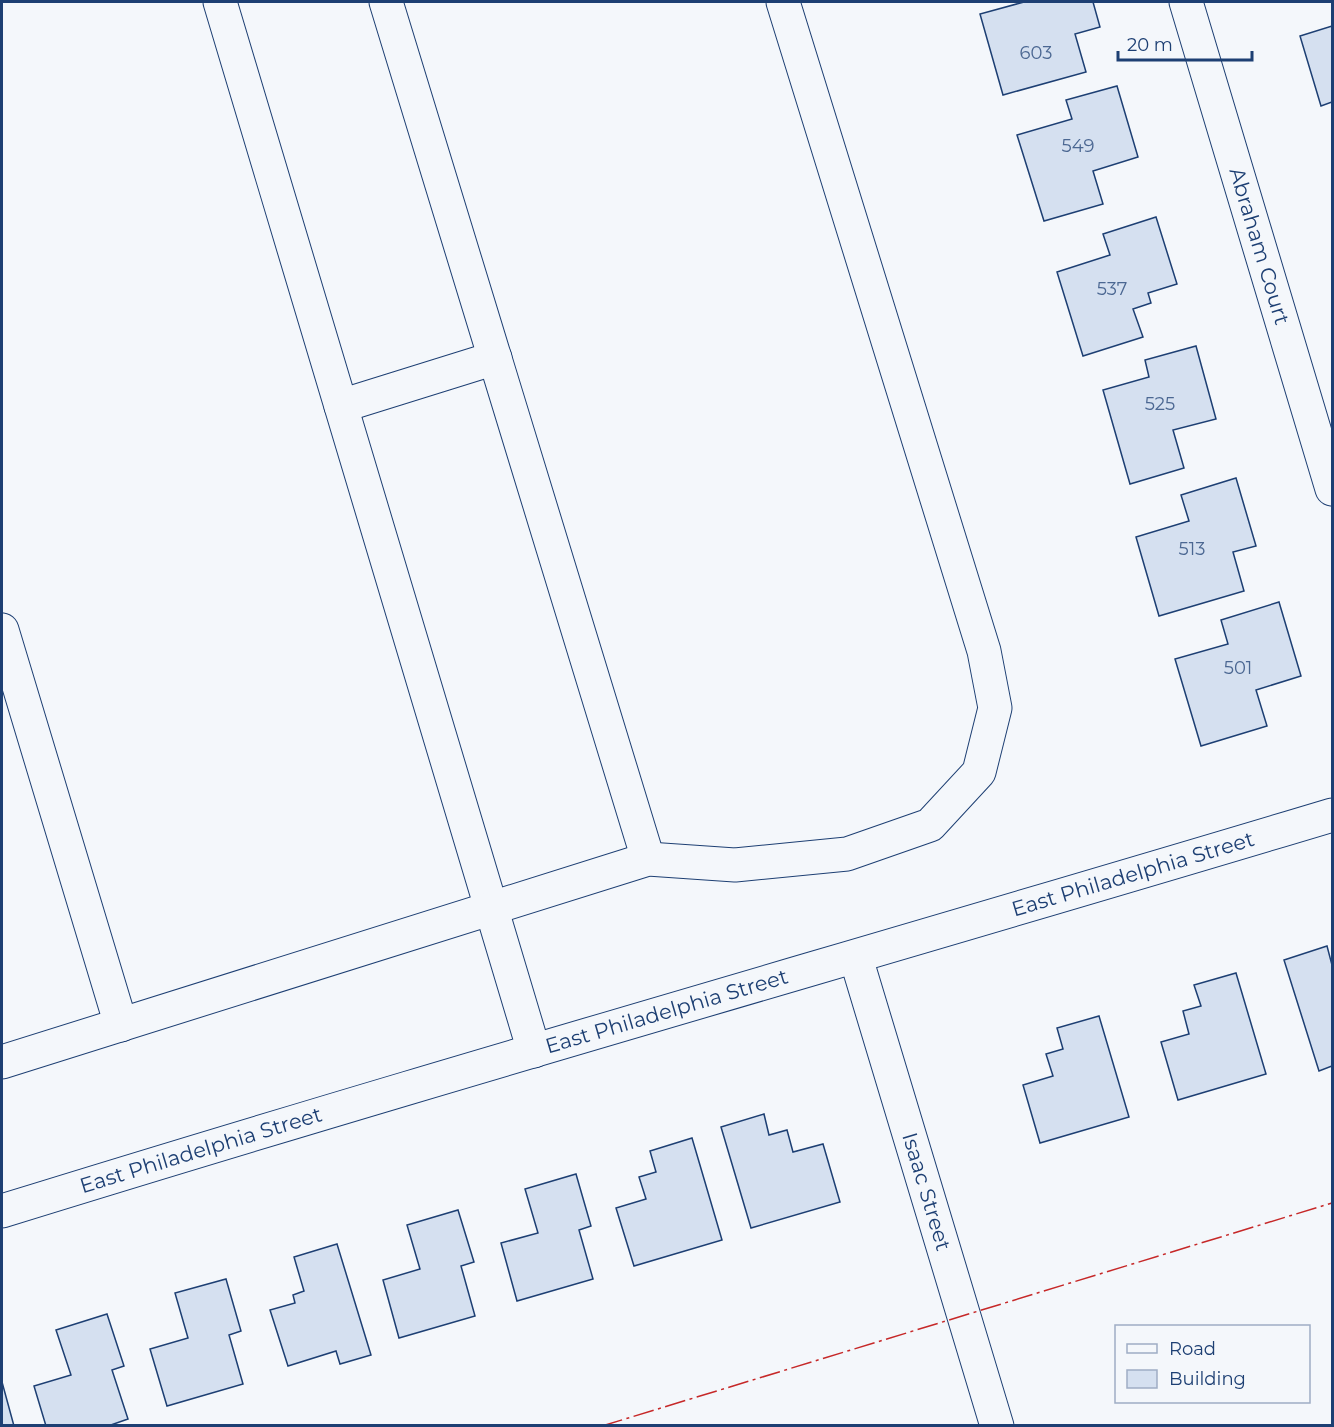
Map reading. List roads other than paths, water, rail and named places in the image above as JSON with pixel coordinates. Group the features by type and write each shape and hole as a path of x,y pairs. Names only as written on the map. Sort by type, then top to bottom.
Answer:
{"street":[{"path":"220,2 534,1051"},
{"path":"386,2 648,859"},
{"path":"2,1062 492,910 648,859 735,865 847,854 930,825 979,772 995,708 984,651 783,2"},
{"name":"Abraham Court","path":"1186,2 1332,489"},
{"path":"341,406 495,358"},
{"path":"2,630 121,1025"},
{"name":"East Philadelphia Street","path":"2,1211 286,1123 856,958 1332,815"},
{"name":"Isaac Street","path":"856,958 997,1425"}]}
